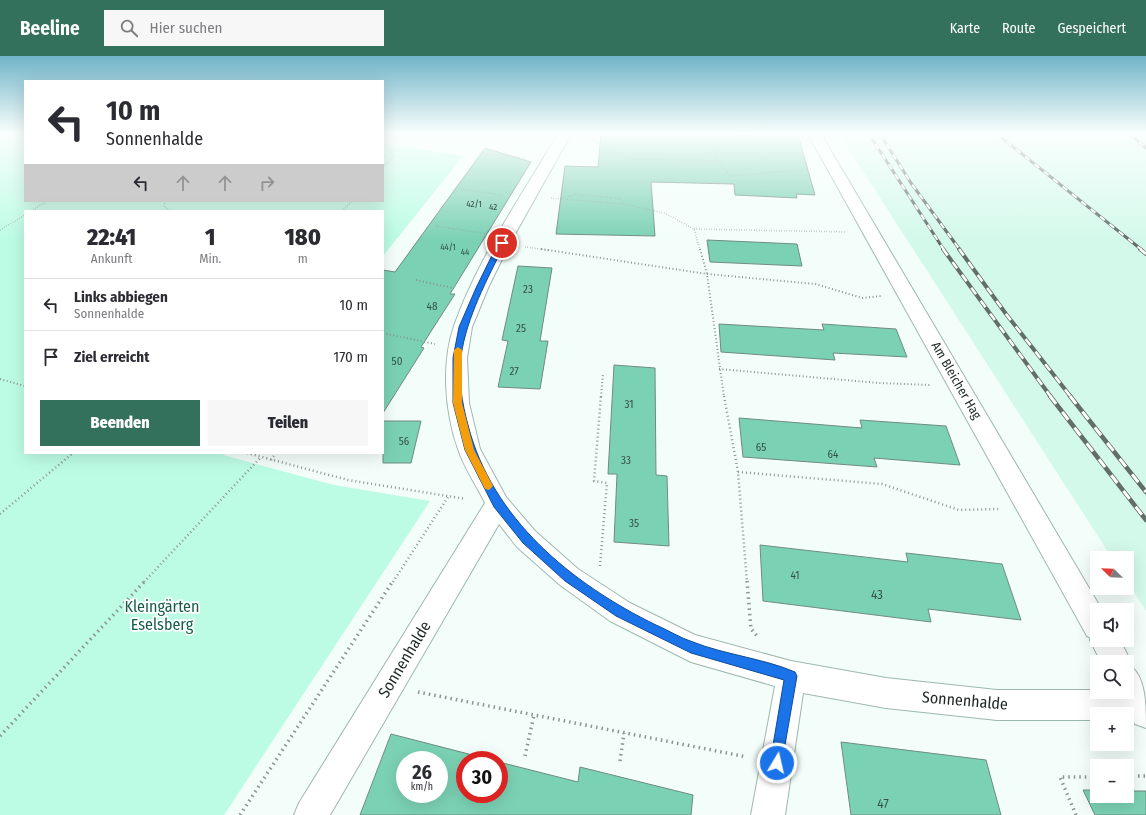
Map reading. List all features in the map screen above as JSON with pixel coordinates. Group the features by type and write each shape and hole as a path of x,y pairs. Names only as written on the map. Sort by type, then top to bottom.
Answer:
{"street":[{"name":"Sonnenhalde","path":"545,169 503,240 477,293 463,327 457,358 458,403 469,450 498,504 526,540 568,577 620,612 691,648 791,676 886,694 997,705 1138,699"},
{"name":"Am Bleicher Hag","path":"834,169 1090,615"},
{"name":"Sonnenhalde","path":"311,815 498,504"},
{"path":"768,815 791,676"}],"path":[{"path":"725,169 731,176 810,169"},
{"path":"461,189 529,197 624,204 664,213 694,229 846,232"},
{"path":"557,198 576,194 600,196 620,199 624,204"},
{"path":"33,210 45,202"},
{"path":"165,202 164,207 169,210"},
{"path":"343,210 351,202"},
{"path":"0,230 24,216"},
{"path":"436,226 503,240 707,274 815,284 862,298 884,296"},
{"path":"694,229 707,274 719,369 738,472 751,628 760,639"},
{"path":"416,280 477,293"},
{"path":"384,333 421,342 459,347"},
{"path":"719,369 879,383 933,385"},
{"path":"597,597 607,483 594,481 604,373"},
{"path":"0,379 24,386"},
{"path":"0,514 73,454"},
{"path":"250,454 348,480 498,504"},
{"path":"271,460 275,454"},
{"path":"0,736 261,457"},
{"path":"738,472 882,484 960,510 1006,509"},
{"path":"240,815 448,497"},
{"path":"388,686 777,763"},
{"path":"525,756 534,715"},
{"path":"620,761 624,733"},
{"path":"1134,776 1146,776"},
{"path":"1076,815 1060,777 1090,777"}],"shaded area":[{"path":"862,169 1146,169 1146,611 1134,592 1134,551 1107,551"}],"green space":[{"name":"Kleingärten Eselsberg","path":"0,169 24,169 24,202 384,202 384,169 452,169 384,255 384,210 24,210 24,454 224,454 223,455 334,485 430,501 224,815 0,815"}],"building":[{"path":"469,169 526,169 450,294 455,294 421,347 424,348 384,411 384,270 395,272"},
{"path":"565,169 808,169 815,195 796,194 797,198 735,195 734,184 651,182 655,236 556,234"},
{"path":"707,240 797,244 802,266 710,262"},
{"path":"518,266 552,268 540,341 548,341 540,389 498,387 508,341 502,340"},
{"path":"719,324 824,330 822,324 896,329 907,357 833,353 835,360 721,352"},
{"path":"614,365 655,368 656,475 667,476 669,546 614,542 617,474 608,474"},
{"path":"739,418 862,428 860,420 946,426 960,465 874,458 877,467 743,457"},
{"path":"384,421 421,421 411,463 383,463"},
{"path":"760,545 908,562 906,553 1002,564 1021,620 928,609 931,622 763,601"},
{"path":"391,734 457,751 456,803 508,803 508,764 578,782 580,767 693,795 691,815 360,815"},
{"path":"841,742 986,760 1001,815 851,815"},
{"path":"1083,790 1090,790 1090,803 1134,803 1134,791 1146,791 1146,815 1095,815"}],"railway":[{"path":"892,169 944,250"},
{"path":"902,169 960,250"},
{"path":"1041,169 1142,250"},
{"path":"943,249 1051,397"},
{"path":"959,249 1006,314 1071,397"},
{"path":"1140,249 1146,254"},
{"path":"1050,396 1146,520"},
{"path":"1070,396 1146,492"}],"slow traffic":[{"path":"458,350 458,403 469,450 489,486"}],"route":[{"path":"502,243 479,288 463,327 457,358 458,403 469,450 498,504 526,540 568,577 620,612 691,648 791,676 777,763"}]}
